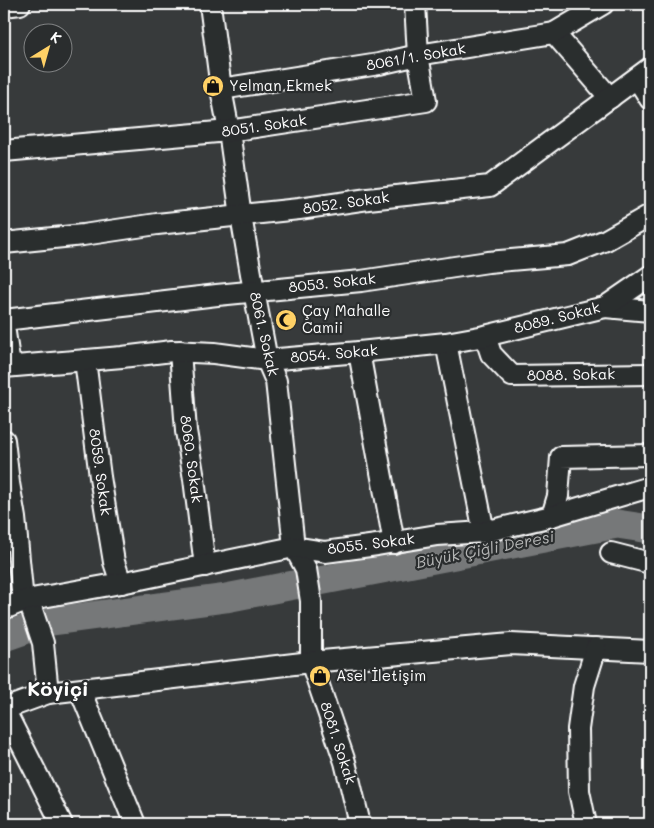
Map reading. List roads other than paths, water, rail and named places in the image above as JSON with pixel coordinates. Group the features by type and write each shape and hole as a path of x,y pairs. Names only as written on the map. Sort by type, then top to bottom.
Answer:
{"street":[{"path":"4,6 20,4"},
{"name":"8061. Sokak","path":"210,4 221,89 254,292 267,360 276,382 294,547 306,570 311,600 311,662"},
{"name":"8051. Sokak","path":"4,152 229,131 426,101 418,55 415,4"},
{"name":"8061/1. Sokak","path":"221,89 379,64 418,55 554,33 604,4"},
{"path":"554,33 610,98"},
{"path":"644,73 650,99"},
{"name":"8052. Sokak","path":"4,243 490,186 644,73"},
{"name":"8053. Sokak","path":"4,320 361,281 488,262 568,255 606,240 650,215"},
{"name":"8089. Sokak","path":"485,336 604,307 650,276"},
{"path":"604,307 650,311"},
{"path":"4,326 7,366"},
{"name":"8054. Sokak","path":"7,366 172,351 214,353 267,360 446,343 485,336"},
{"name":"8088. Sokak","path":"485,336 491,354 512,376 650,374"},
{"path":"446,343 484,532"},
{"name":"8060. Sokak","path":"180,351 186,431 205,566"},
{"path":"359,352 394,543"},
{"name":"8059. Sokak","path":"85,360 103,495 114,562 121,583"},
{"path":"4,440 15,518 22,591 29,605 42,643 48,693"},
{"path":"552,516 558,496 562,457 650,455"},
{"name":"8055. Sokak","path":"4,610 121,583 294,547 324,552 394,543 437,535 484,532 552,516 643,488 650,488"},
{"path":"611,553 650,563"},
{"path":"62,824 4,709 48,693 311,662 511,644 649,649"},
{"path":"586,824 580,791 578,729 584,686 596,648"},
{"name":"8081. Sokak","path":"311,662 345,762 360,824"},
{"path":"80,690 135,824"}],"waterway":[{"name":"Büyük Çiğli Deresi","path":"319,581 617,524 650,529"},
{"name":"Büyük Çiğli Deresi","path":"53,621 226,598 299,584"},
{"name":"Büyük Çiğli Deresi","path":"4,637 24,630"}],"place":[{"name":"Yelman Ekmek","path":"213,86"},
{"name":"Çay Mahalle Camii","path":"286,320"},
{"name":"Asel İletişim","path":"320,676"}],"district":[{"name":"Köyiçi","path":"58,689"}]}
